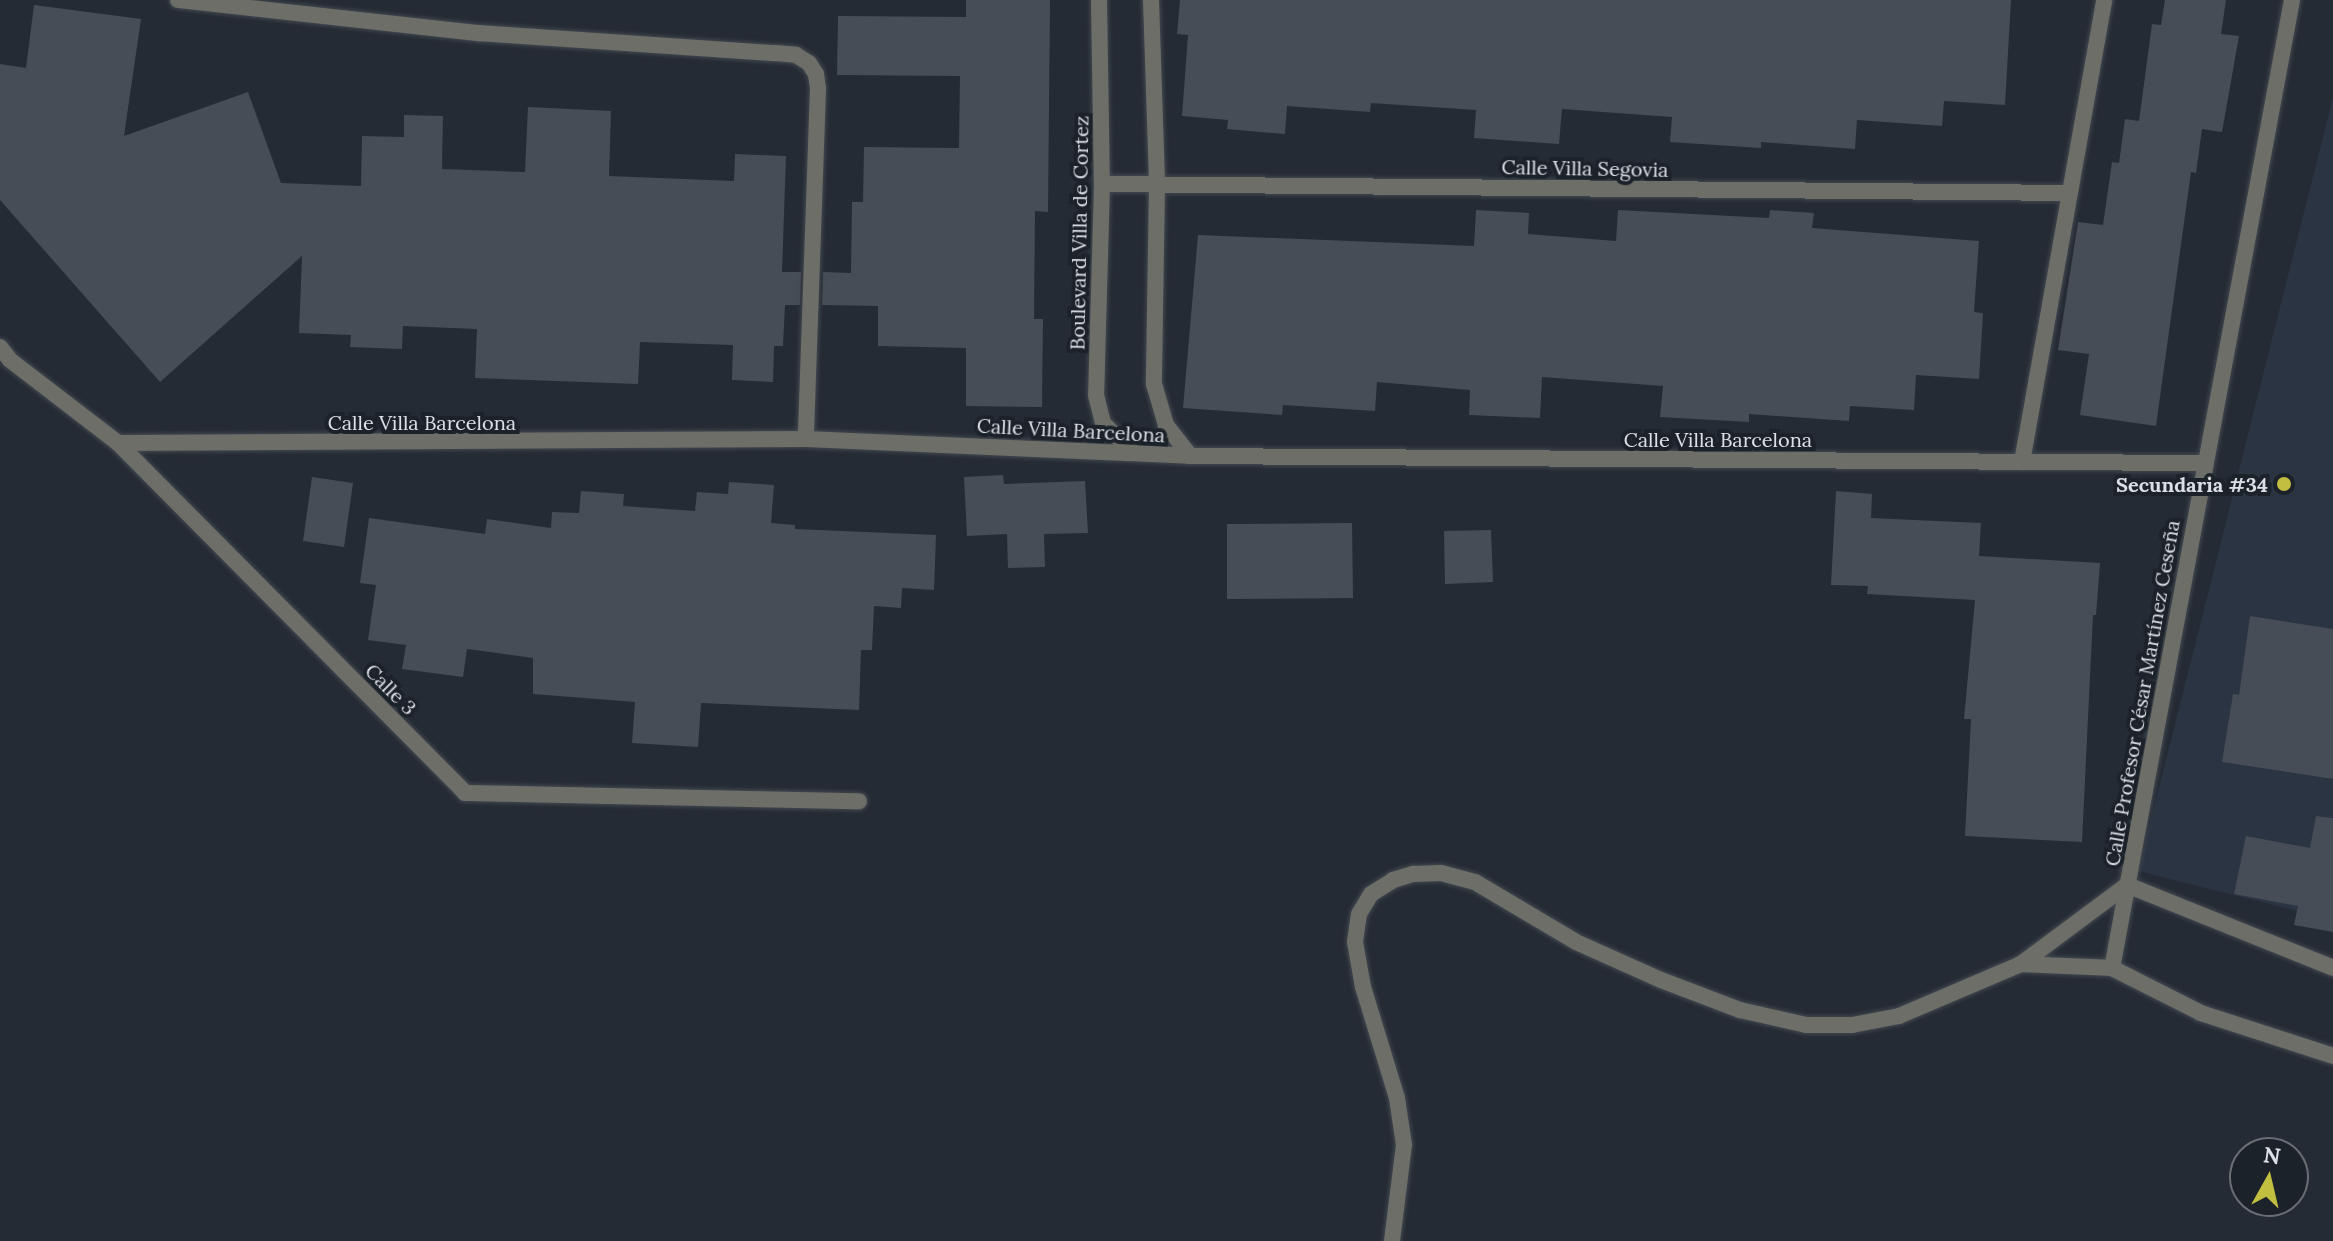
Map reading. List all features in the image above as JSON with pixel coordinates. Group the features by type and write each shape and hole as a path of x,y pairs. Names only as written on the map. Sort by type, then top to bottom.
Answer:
{"street":[{"path":"178,0 478,33 796,55 809,63 816,74 818,89 806,439"},
{"name":"Boulevard Villa de Cortez","path":"1099,0 1102,184 1096,395 1103,423 1133,453"},
{"path":"1151,0 1157,184 1154,384 1166,425 1190,456"},
{"path":"2022,462 2067,193 2104,0"},
{"name":"Calle Profesor César Martínez Ceseña","path":"2112,968 2292,0"},
{"name":"Calle Villa Segovia","path":"1102,184 2067,193"},
{"name":"Calle 3","path":"0,347 10,360 118,443 465,793 859,801"},
{"name":"Calle Villa Barcelona","path":"118,443 806,439 1190,456 2204,463"},
{"path":"1392,1241 1404,1145 1397,1098 1363,987 1355,942 1359,914 1371,894 1393,880 1413,874 1441,873 1475,882 1576,942 1661,980 1740,1010 1806,1025 1852,1025 1899,1016 2021,964 2127,885 2333,968"},
{"path":"2021,964 2112,968 2201,1013 2333,1056"}],"shaded area":[{"name":"Secundaria #34","path":"2333,97 2333,920 2138,871"}],"building":[{"path":"966,0 1050,0 1048,212 1035,211 1034,319 1043,319 1042,407 966,406 966,348 878,346 878,306 822,305 823,272 851,273 852,202 863,202 864,147 959,148 960,76 837,75 838,16 966,17"},
{"path":"1180,0 2011,0 2005,105 1944,101 1942,126 1857,120 1855,149 1761,142 1761,148 1670,142 1672,117 1562,109 1559,144 1474,138 1476,110 1371,103 1370,112 1287,106 1285,134 1227,129 1228,120 1182,116 1188,35 1177,34"},
{"path":"2165,0 2226,0 2221,34 2239,36 2222,132 2202,129 2196,173 2191,172 2156,426 2080,415 2089,354 2058,350 2078,222 2103,225 2112,162 2119,163 2125,119 2139,121 2152,24 2161,25"},
{"path":"34,5 141,19 124,136 248,92 281,183 361,186 362,136 404,137 404,115 443,116 442,169 525,172 528,107 611,111 609,176 734,181 735,154 786,156 782,272 801,272 800,305 785,305 783,346 774,346 773,382 732,380 733,345 640,342 638,384 475,378 477,329 403,326 402,349 350,347 351,335 299,333 302,256 160,382 0,200 0,64 26,68"},
{"path":"1476,210 1529,213 1528,234 1616,241 1618,210 1769,218 1770,210 1814,213 1812,228 1979,241 1974,312 1983,313 1979,379 1916,375 1914,410 1850,406 1849,421 1749,414 1749,422 1660,417 1663,386 1542,377 1540,418 1469,415 1470,390 1377,382 1375,411 1283,405 1282,415 1183,408 1198,235 1474,246"},
{"path":"1003,475 1004,484 1085,481 1088,533 1044,534 1045,567 1008,568 1007,534 967,536 964,477"},
{"path":"312,477 353,483 344,547 303,541"},
{"path":"729,482 774,485 771,523 795,525 795,529 936,535 934,590 902,588 901,608 874,606 872,650 861,650 859,710 701,703 698,747 632,743 635,702 533,694 533,658 467,649 463,677 402,669 406,645 368,640 376,585 360,583 369,518 485,534 487,519 551,528 552,512 579,513 581,491 624,494 623,506 695,511 697,492 728,494"},
{"path":"1836,491 1872,494 1871,518 1981,523 1979,556 2100,563 2096,615 2093,615 2082,842 1965,836 1971,719 1964,719 1975,600 1867,594 1868,586 1831,585"},
{"path":"1352,523 1353,598 1227,599 1227,524"},
{"path":"1491,530 1493,582 1445,584 1444,531"},
{"path":"2250,616 2333,629 2333,779 2222,762 2233,694 2239,695"},
{"path":"2316,816 2333,818 2333,932 2294,925 2298,906 2234,894 2246,836 2310,848"}],"place":[{"name":"Secundaria #34","path":"2284,484"}]}
